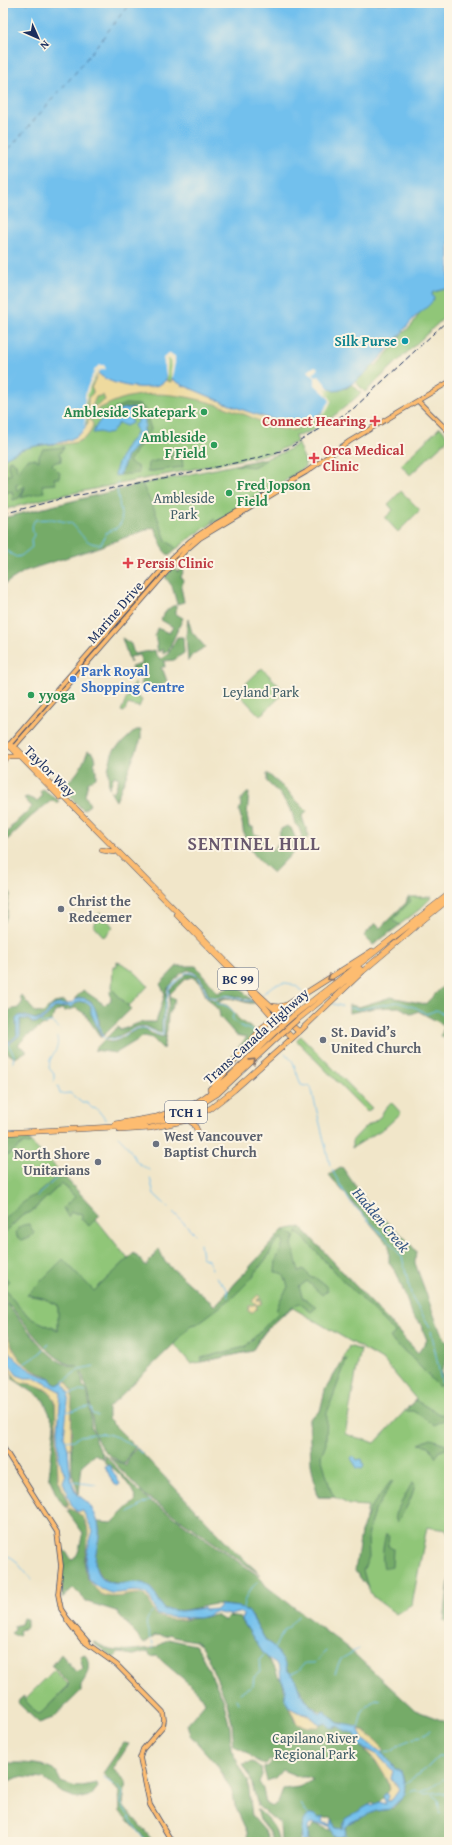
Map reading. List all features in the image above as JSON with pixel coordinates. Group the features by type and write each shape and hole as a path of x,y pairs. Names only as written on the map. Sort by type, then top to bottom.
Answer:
{"highway":[{"name":"Marine Drive","path":"3,752 12,747"},
{"name":"Marine Drive","path":"3,759 12,747"},
{"name":"Taylor Way","path":"12,747 20,758 202,940 258,1000 298,1032"},
{"name":"Taylor Way","path":"12,747 270,1005 292,1038"},
{"path":"3,762 9,757 20,758"},
{"path":"102,850 114,852"},
{"name":"Trans-Canada Highway","path":"3,1130 115,1124 164,1117 198,1102 295,1018 449,894"},
{"name":"Trans-Canada Highway","path":"295,1018 415,927 449,899"},
{"path":"179,1122 211,1108 234,1090 323,1010 363,971 415,927"},
{"path":"270,1005 283,1007 398,934"},
{"path":"258,1000 267,1018 264,1027"},
{"path":"115,1124 164,1114 196,1099 222,1077 264,1027 279,1018 295,1000"},
{"path":"328,1005 330,1011"},
{"name":"Trans-Canada Highway","path":"3,1133 140,1125 165,1120 187,1112 206,1102 223,1089 278,1033"},
{"path":"66,1130 140,1129 191,1121 198,1132"}],"main road":[{"name":"Marine Drive","path":"12,747 180,552 200,538 279,490 350,441 449,382"},
{"path":"418,401 449,432"},
{"path":"3,1447 59,1536 61,1566 59,1600 61,1609 78,1633 93,1647"},
{"path":"67,1618 69,1623 78,1633 121,1669 163,1712 163,1726 140,1754 140,1761 150,1805 172,1842"}],"green space":[{"path":"449,288 449,313 365,392 355,381 372,365 376,366 399,337 412,325 433,292"},
{"name":"Ambleside Park","path":"168,358 323,390 322,386 347,388 352,384 361,393 320,426 302,435 295,436 297,442 273,453 44,499 3,510 3,459 10,454 86,425 84,410 87,393 98,368"},
{"path":"125,404 140,405 144,408 151,429 148,438 136,450 129,462 138,467 139,473 120,475 127,456 144,437 144,416 140,411 123,408 101,419 100,418 104,413"},
{"path":"440,427 449,438 410,475 401,465"},
{"name":"Ambleside Park","path":"298,444 305,461 305,467 289,477 295,475 213,524 213,520 215,519 212,520 211,524 190,538 169,555 142,484 264,459 284,452"},
{"path":"64,447 59,454 61,461 53,463 52,465 60,473 59,478 54,478 56,484 42,485 44,492 21,498 25,487 21,483 16,485 17,491 21,487 24,488 19,498 13,500 12,491 3,494 4,476 12,474 8,468 8,461 11,460 16,464 17,470 19,471 22,464 29,459 39,461 39,456 43,449"},
{"path":"173,451 181,451 183,467 147,472 148,463 173,456"},
{"path":"266,458 266,460 253,467 236,465"},
{"path":"142,484 155,511 166,540 177,549 169,556 164,551 154,527 25,571 3,585 3,518"},
{"path":"401,491 420,510 398,532 385,518 393,510 388,504"},
{"path":"179,565 184,570 181,577 183,580 181,587 184,602 177,604 172,586 165,577 173,567 178,572 181,568"},
{"path":"176,605 176,614 183,618 168,651 163,654 163,649 158,652 155,635 157,628 169,633 173,627 161,620 163,615 171,607"},
{"path":"188,619 192,632 205,647 192,655 188,661 186,636"},
{"path":"177,637 183,637 184,653 174,660 164,661 165,667 162,667 161,669 163,670 167,681 161,687 140,684 145,676 145,671 142,669 133,672 131,667 142,664 140,655 130,657 130,663 122,638 131,644 134,654 155,650 156,655 161,659 168,654"},
{"name":"Leyland Park","path":"262,668 285,692 260,716 237,692"},
{"path":"134,683 136,684 132,693 142,700 139,707 128,704 124,712 121,711"},
{"path":"136,730 141,730 141,739 116,801 110,791 114,792 119,778 114,776 109,789 108,769 112,754 114,750"},
{"path":"88,751 94,754 96,760 94,764 96,778 88,783 85,795 90,805 83,810 62,789 61,784 71,780 75,776"},
{"path":"267,773 307,811 302,817 309,836 273,873 257,858 247,844 239,811 241,805 240,801 247,793 249,793 247,815 249,827 253,827 254,834 261,836 266,845 273,850 280,841 278,837 281,829 287,826 291,828 296,839 302,837 299,828 295,824 292,812 280,794 267,782"},
{"path":"43,789 59,801 56,803 52,800 32,816 3,844 3,833 5,835 11,826 32,807 24,798 27,797 37,801 42,796 40,791"},
{"path":"3,883 11,894 3,923"},
{"path":"408,897 432,897 420,909 373,945 364,936 375,923 380,928 406,903"},
{"path":"408,897 411,901 392,920 400,925 373,945 364,936 375,923 380,928 406,903"},
{"path":"100,912 104,916 102,919 105,917 113,927 104,937 94,926"},
{"path":"117,962 130,968 148,986 129,1006 112,989 113,966 117,966"},
{"path":"177,966 196,966 218,993 235,983 252,1000 230,995 216,998 208,995 204,983 199,976 188,970 181,973 167,989 166,1005 162,1022 162,1033 142,1026 116,1037 106,1038 117,1027 121,1030 141,1022 156,1022 165,994 160,984"},
{"path":"186,974 191,974 198,978 207,996 215,1001 228,998 220,1001 219,1004 230,1007 238,1019 258,1032 218,1077 216,1075 247,1037 236,1035 220,1017 219,1011 206,996 200,983 192,977 185,979 170,994 170,996 175,1000 168,1015 163,1049 152,1038 144,1036 116,1053 94,1050 104,1040 114,1042 137,1029 142,1028 164,1037 165,1018 170,999 169,990"},
{"path":"449,980 449,1042 441,1036 444,1027 442,1024 418,1011 412,1014 399,1007 374,1008 349,1013 349,1005 359,1007 391,997 425,1004"},
{"path":"112,989 131,1009 103,1036 100,1030 99,1019 91,1001 79,998 74,999 83,990 105,1005 111,1000 110,991"},
{"path":"21,995 35,1012 43,1013 54,1003 64,1001 68,1004 53,1006 45,1016 39,1019 20,1015 16,1038 3,1043 3,1035 8,1035 6,1011 18,1008 22,1003"},
{"path":"229,998 249,1002 253,1001 255,1003 251,1003"},
{"path":"79,1001 88,1003 91,1006 101,1038 85,1014 76,1008 65,1011 61,1009 54,1013 52,1020 27,1036 18,1045 27,1051 15,1058 3,1050 3,1046 8,1045 20,1035 20,1019 28,1019 31,1023 39,1022 54,1008 73,1006"},
{"path":"301,1036 372,1108 367,1112 296,1040"},
{"path":"391,1102 401,1113 386,1127 352,1148 352,1141 365,1127 381,1116"},
{"path":"26,1136 31,1142 29,1144 24,1143 9,1155 3,1156 3,1138"},
{"path":"27,1139 62,1173 3,1227 3,1142"},
{"path":"342,1167 371,1208 405,1238 416,1251 415,1263 438,1326 449,1346 449,1353 441,1373 442,1383 439,1387 410,1356 394,1343 390,1337 395,1333 338,1276 304,1238 296,1232 301,1227 418,1353 427,1340 420,1323 413,1317 397,1274 389,1263 389,1245 329,1175"},
{"path":"61,1173 100,1215 89,1226 81,1219 83,1214 71,1212 68,1217 63,1208 75,1197 62,1183 31,1212 23,1215 3,1234 3,1219 29,1198 36,1195"},
{"path":"62,1183 75,1197 68,1217 70,1212 84,1214 89,1226 96,1219 128,1259 94,1291 27,1295 43,1298 58,1305 59,1330 35,1321 20,1310 3,1287 9,1282 3,1274 3,1234 23,1215 31,1212"},
{"path":"29,1224 34,1233 29,1238 21,1240 17,1237 16,1231 23,1225"},
{"path":"301,1227 418,1353 449,1381 449,1536 446,1530 427,1527 412,1604 396,1614 373,1597 357,1569 368,1506 350,1505 334,1497 318,1497 309,1419 320,1411 349,1346 361,1350 345,1434 375,1443 416,1399 384,1361 293,1308 286,1312 270,1327 260,1338 252,1351 191,1364 174,1344 191,1325 215,1306 283,1230"},
{"path":"283,1230 295,1236 292,1244 299,1271 303,1269 311,1277 314,1277 325,1285 328,1290 322,1295 307,1281 299,1287 303,1298 317,1307 311,1312 299,1303 281,1315 264,1332 252,1351 201,1362 201,1358 245,1347 278,1313 276,1311 280,1300 288,1287 283,1275 275,1272 276,1260 284,1242 281,1238 274,1244 269,1255 250,1280 233,1297 197,1324 191,1325 174,1344 108,1408 108,1419 136,1447 129,1454 125,1464 121,1463 103,1450 98,1442 87,1390 91,1414 91,1427 103,1459 95,1454 82,1465 79,1494 72,1474 72,1391 67,1382 64,1381 57,1385 53,1383 51,1378 28,1368 22,1363 13,1349 3,1325 3,1301 46,1351 66,1365 78,1367 66,1363 48,1350 3,1299 3,1274 9,1282 4,1287 16,1303 33,1318 58,1330 58,1305 43,1298 27,1295 63,1259 94,1291 134,1253 146,1266 159,1249 165,1262 215,1306","holes":["81,1372 83,1374 87,1389 82,1385 83,1384"]},
{"path":"3,1359 20,1382 35,1385 44,1389 52,1395 55,1400 58,1479 69,1506 65,1507 55,1492 49,1476 55,1426 43,1399 13,1379 12,1373 3,1364"},
{"path":"347,1359 327,1413 326,1443 321,1456 331,1491 335,1497 318,1497 311,1464 309,1419 320,1411 325,1390 343,1360"},
{"path":"415,1400 439,1414 446,1415 447,1418 435,1425 413,1411 405,1411"},
{"path":"431,1439 446,1444 448,1448 438,1452 436,1457 429,1446 419,1444"},
{"path":"137,1448 235,1551 261,1575 146,1496 109,1457 126,1466 130,1454"},
{"path":"104,1454 131,1484 149,1500 259,1576 266,1586 349,1649 415,1710 449,1723 449,1842 309,1842 308,1832 315,1824 332,1831 340,1837 345,1835 346,1829 350,1822 359,1819 365,1814 392,1809 404,1796 405,1783 401,1772 393,1767 383,1753 384,1749 364,1731 357,1727 346,1726 342,1723 338,1723 324,1711 321,1713 311,1704 303,1694 290,1672 287,1670 273,1646 266,1641 252,1616 240,1607 215,1604 181,1611 164,1609 140,1583 125,1584 110,1582 103,1579 98,1574 95,1568 94,1559 98,1536 98,1522 112,1523 136,1500 132,1490 124,1479 114,1469 105,1463"},
{"path":"391,1481 393,1481 374,1512 371,1522 368,1537 369,1558 363,1570 368,1588 355,1571 361,1532 371,1507"},
{"path":"412,1483 415,1484 412,1494 406,1508 397,1522 395,1514"},
{"name":"Capilano River Regional Park","path":"72,1509 83,1517 90,1533 84,1561 88,1580 130,1594 142,1594 151,1601 152,1607 184,1620 216,1615 225,1621 228,1616 240,1618 276,1671 278,1677 281,1679 285,1697 295,1722 309,1727 326,1723 334,1728 339,1726 344,1730 355,1734 359,1744 383,1772 389,1784 390,1791 376,1805 372,1803 346,1819 342,1829 335,1828 332,1818 306,1818 299,1842 281,1842 280,1824 258,1806 249,1774 243,1764 253,1762 261,1768 262,1775 259,1782 263,1789 266,1804 272,1807 278,1802 283,1789 299,1787 313,1780 282,1770 275,1778 267,1781 263,1766 267,1767 273,1761 271,1760 265,1764 256,1761 244,1751 234,1746 232,1723 227,1703 203,1647 195,1641 174,1637 170,1634 166,1636 155,1635 144,1644 116,1611 87,1602 73,1588 62,1598 62,1549 67,1553 70,1559 73,1560 79,1550 83,1533 67,1511"},
{"path":"386,1534 389,1535 388,1546 393,1549 392,1566 384,1568 383,1551"},
{"path":"449,1579 449,1625 444,1621"},
{"path":"23,1618 27,1619 27,1627 19,1631 20,1634 14,1635 11,1633 15,1630 14,1626 21,1624"},
{"path":"168,1639 195,1645 198,1648 223,1699 230,1728 231,1750 248,1781 252,1816 265,1831 270,1842 248,1842 247,1832 235,1806 233,1793 217,1765 190,1735 187,1724 205,1703 202,1697 191,1685 157,1656 151,1657 148,1651 134,1655 119,1653 114,1658 93,1643 94,1642 110,1650 119,1651 155,1648"},
{"path":"61,1654 76,1672 83,1669 80,1656 85,1654 88,1662 87,1675 81,1685 81,1691 53,1718 39,1723 18,1703 24,1696 24,1699 38,1714 41,1713 69,1686 69,1683 52,1666"},
{"path":"54,1670 69,1685 39,1715 24,1700"},
{"path":"124,1743 129,1744 113,1769 126,1781 123,1805 154,1842 148,1842 120,1812 119,1792 103,1773"},
{"path":"3,1763 28,1763 41,1765 53,1769 57,1773 61,1782 76,1787 97,1783 98,1787 91,1796 78,1799 61,1792 44,1779 19,1777 10,1781 3,1797"},
{"path":"257,1809 274,1827 278,1837 278,1842 273,1842 268,1830 260,1820"}],"sand":[{"path":"164,364 167,381 171,382 172,375 330,403 318,418 297,425 298,429 285,430 278,429 230,409 197,399 162,394 127,397 95,411 91,415 89,418 93,424 86,438 72,443 40,445 3,452 84,404 85,425 88,424 88,398 93,393 91,388 99,371","holes":["103,395 105,400 91,409 96,397"]},
{"path":"258,1295 261,1297 257,1300 262,1300 261,1304 256,1305 257,1308 253,1312 249,1312 249,1306 256,1304 252,1301"},
{"path":"3,1325 11,1344 23,1362 47,1378 45,1382 54,1388 64,1381 67,1382 72,1391 71,1448 68,1449 70,1471 72,1482 76,1491 90,1506 99,1527 95,1561 99,1573 109,1582 121,1584 138,1583 148,1586 157,1596 164,1609 176,1611 187,1610 193,1617 178,1620 162,1618 154,1612 149,1601 142,1594 110,1597 101,1594 94,1587 87,1576 85,1565 88,1532 86,1522 79,1514 65,1507 69,1505 58,1479 55,1400 52,1395 44,1389 36,1385 20,1382 9,1369 3,1349"},
{"path":"289,1707 312,1718 320,1725 323,1723 319,1727 309,1727 297,1724"},
{"path":"358,1729 365,1732 375,1740 384,1749 383,1753 368,1744 361,1737"},
{"path":"364,1748 378,1755 393,1771 391,1779 399,1790 391,1801 387,1801 386,1793 390,1789 388,1781 374,1758"}],"water":[{"path":"3,3 449,3 449,288 433,292 432,294 434,299 432,302 414,318 377,361 355,382 334,391 324,385 322,387 331,402 321,413 308,420 286,422 256,415 182,385 172,379 171,360 169,358 167,359 166,380 152,387 132,387 112,382 98,373 100,367 93,375 86,393 84,410 86,425 81,433 64,442 24,449 3,459"},
{"path":"129,408 139,409 145,418 145,427 143,429 144,437 127,456 120,475 115,476 116,468 122,455 136,434 134,425 138,422 138,417 131,418 132,423 126,426 119,423 112,432 108,434 100,432 93,433 98,423 107,415 117,410"},
{"path":"82,998 92,1003 95,1008 103,1036 102,1037 91,1013 91,1006 88,1003 79,1001 71,1007 67,1006 54,1008 45,1018 37,1022 33,1023 28,1019 20,1019 20,1035 10,1043 3,1046 3,1043 11,1041 17,1035 16,1019 19,1016 40,1019 45,1016 53,1006 70,1003"},
{"path":"3,1325 7,1346 14,1357 25,1367 38,1375 51,1378 53,1383 57,1385 63,1382 69,1393 64,1436 68,1449 73,1487 75,1491 90,1505 99,1528 95,1562 99,1574 104,1580 110,1582 139,1583 148,1586 153,1591 164,1609 181,1611 204,1608 205,1610 217,1609 220,1605 240,1607 249,1612 266,1641 273,1646 286,1665 287,1670 294,1677 301,1694 319,1714 324,1711 338,1723 357,1727 364,1740 385,1755 395,1769 401,1772 405,1786 404,1796 390,1809 376,1811 351,1822 346,1827 345,1835 340,1837 333,1836 330,1826 312,1823 308,1827 308,1840 306,1842 300,1842 302,1840 304,1820 309,1815 313,1814 318,1818 323,1818 322,1822 331,1825 333,1820 335,1828 343,1829 345,1819 369,1805 373,1806 379,1802 386,1804 383,1796 386,1793 388,1796 387,1801 391,1801 399,1790 396,1783 391,1779 393,1771 378,1755 359,1745 355,1734 344,1730 339,1726 331,1728 326,1723 320,1725 309,1715 298,1712 289,1707 285,1699 285,1687 281,1679 280,1669 277,1664 263,1653 242,1620 243,1615 241,1612 230,1615 214,1612 199,1618 168,1617 158,1615 150,1598 142,1592 134,1591 111,1593 94,1584 86,1571 88,1547 93,1531 83,1511 76,1511 73,1507 63,1482 66,1474 62,1468 59,1457 58,1430 61,1392 36,1378 25,1378 17,1375 3,1356"},
{"path":"353,1456 357,1460 362,1459 364,1466 362,1469 357,1468 351,1458"},
{"path":"109,1465 120,1484 117,1486 112,1481 105,1466"}],"pier":[{"path":"169,353 175,356 175,363 171,381 170,360 168,359 167,381 163,358"},
{"path":"99,365 104,365 106,369 99,371 92,385 98,369 90,387 85,404 86,420 84,426 85,419 83,410 86,390 95,369"},
{"path":"315,366 318,368 313,374 316,377 319,376 332,392 325,388 331,395 326,392 331,399 331,402 326,412 319,417 330,401 327,396 315,385 315,378 308,371"}],"waterway":[{"path":"3,549 16,557 21,556 32,547 31,540 34,535 32,526 35,520 52,519 71,523 83,537 91,543 101,544 106,533 118,527 122,521 117,489"},
{"path":"102,1036 112,1040 143,1028 163,1035 163,1019 169,988 185,973 190,973 197,976 200,979 207,995 210,997 227,996 253,1000"},
{"path":"263,994 277,984 282,983 292,984 302,991"},
{"name":"Hadden Creek","path":"214,999 218,1004 225,1005 231,1009 234,1013 232,1018 237,1023 254,1032"},
{"path":"349,1008 361,1009 397,1002 417,1008 426,1014 437,1010 449,1017"},
{"path":"333,1004 342,1006"},
{"path":"41,1022 52,1022 60,1029"},
{"path":"54,1081 54,1074 49,1068 50,1059 56,1050 58,1040 57,1037"},
{"path":"8,1044 14,1055 13,1063"},
{"name":"Hadden Creek","path":"285,1053 293,1062 301,1085 311,1087 330,1165"},
{"path":"58,1086 60,1094 70,1093 82,1103 87,1103 92,1108 97,1109 106,1120"},
{"path":"118,1136 126,1144 137,1162 149,1170"},
{"name":"Hadden Creek","path":"332,1170 350,1202 387,1239 402,1257 412,1298 430,1327"},
{"path":"37,1196 61,1174"},
{"path":"150,1178 154,1194 168,1207"},
{"path":"173,1212 195,1234"},
{"path":"200,1244 202,1257 208,1260 212,1269"},
{"path":"216,1277 227,1289 228,1297"},
{"name":"Hadden Creek","path":"431,1331 443,1390"},
{"path":"46,1347 49,1344"},
{"path":"21,1366 44,1349"},
{"path":"63,1382 79,1369 94,1366"},
{"path":"69,1394 80,1391 86,1392"},
{"path":"66,1412 89,1407"},
{"path":"91,1408 93,1414 98,1416"},
{"path":"96,1434 101,1433 112,1435 135,1447"},
{"path":"64,1441 74,1440 80,1436 94,1434"},
{"path":"137,1449 142,1454"},
{"path":"73,1482 97,1485"},
{"path":"129,1513 147,1502"},
{"path":"3,1552 15,1560 31,1579"},
{"path":"243,1609 243,1605 249,1591 257,1582"},
{"path":"150,1639 146,1623 148,1617 155,1610"},
{"path":"290,1625 298,1616"},
{"path":"274,1648 284,1630 290,1626"},
{"path":"335,1673 341,1659 358,1649"},
{"path":"291,1674 298,1671 305,1663 315,1663 326,1651"},
{"path":"240,1693 253,1686 254,1677 260,1672 259,1660 265,1654"},
{"path":"236,1699 238,1703"},
{"path":"358,1729 362,1712 376,1699 381,1700"},
{"path":"416,1737 422,1736 430,1730"},
{"path":"379,1752 393,1751 400,1744 415,1738"},
{"path":"427,1768 438,1757 448,1755"},
{"path":"404,1784 426,1769"},
{"path":"104,1777 106,1780 117,1786 123,1793 121,1803 138,1832 147,1842"},
{"path":"420,1792 429,1789 444,1779"},
{"path":"403,1795 415,1790 422,1794 441,1793 447,1795 449,1798"},
{"path":"445,1794 449,1790"},
{"path":"433,1794 438,1800 439,1809"},
{"path":"301,1804 308,1815"},
{"path":"345,1835 348,1842"}],"ferry route":[{"path":"3,156 76,72 130,3"}],"railway":[{"path":"3,514 56,500 254,459 287,449 353,409 449,319"}],"place":[{"name":"Silk Purse","path":"405,341"},
{"name":"Ambleside Skatepark","path":"204,412"},
{"name":"Connect Hearing","path":"375,421"},
{"name":"Ambleside F Field","path":"214,445"},
{"name":"Orca Medical Clinic","path":"314,458"},
{"name":"Fred Jopson Field","path":"229,493"},
{"name":"Persis Clinic","path":"128,563"},
{"name":"Park Royal Shopping Centre","path":"73,679"},
{"name":"yyoga","path":"31,695"},
{"name":"Christ the Redeemer","path":"61,909"},
{"name":"St. David’s United Church","path":"323,1040"},
{"name":"West Vancouver Baptist Church","path":"156,1144"},
{"name":"North Shore Unitarians","path":"98,1162"}],"district":[{"name":"SENTINEL HILL","path":"254,844"}]}
